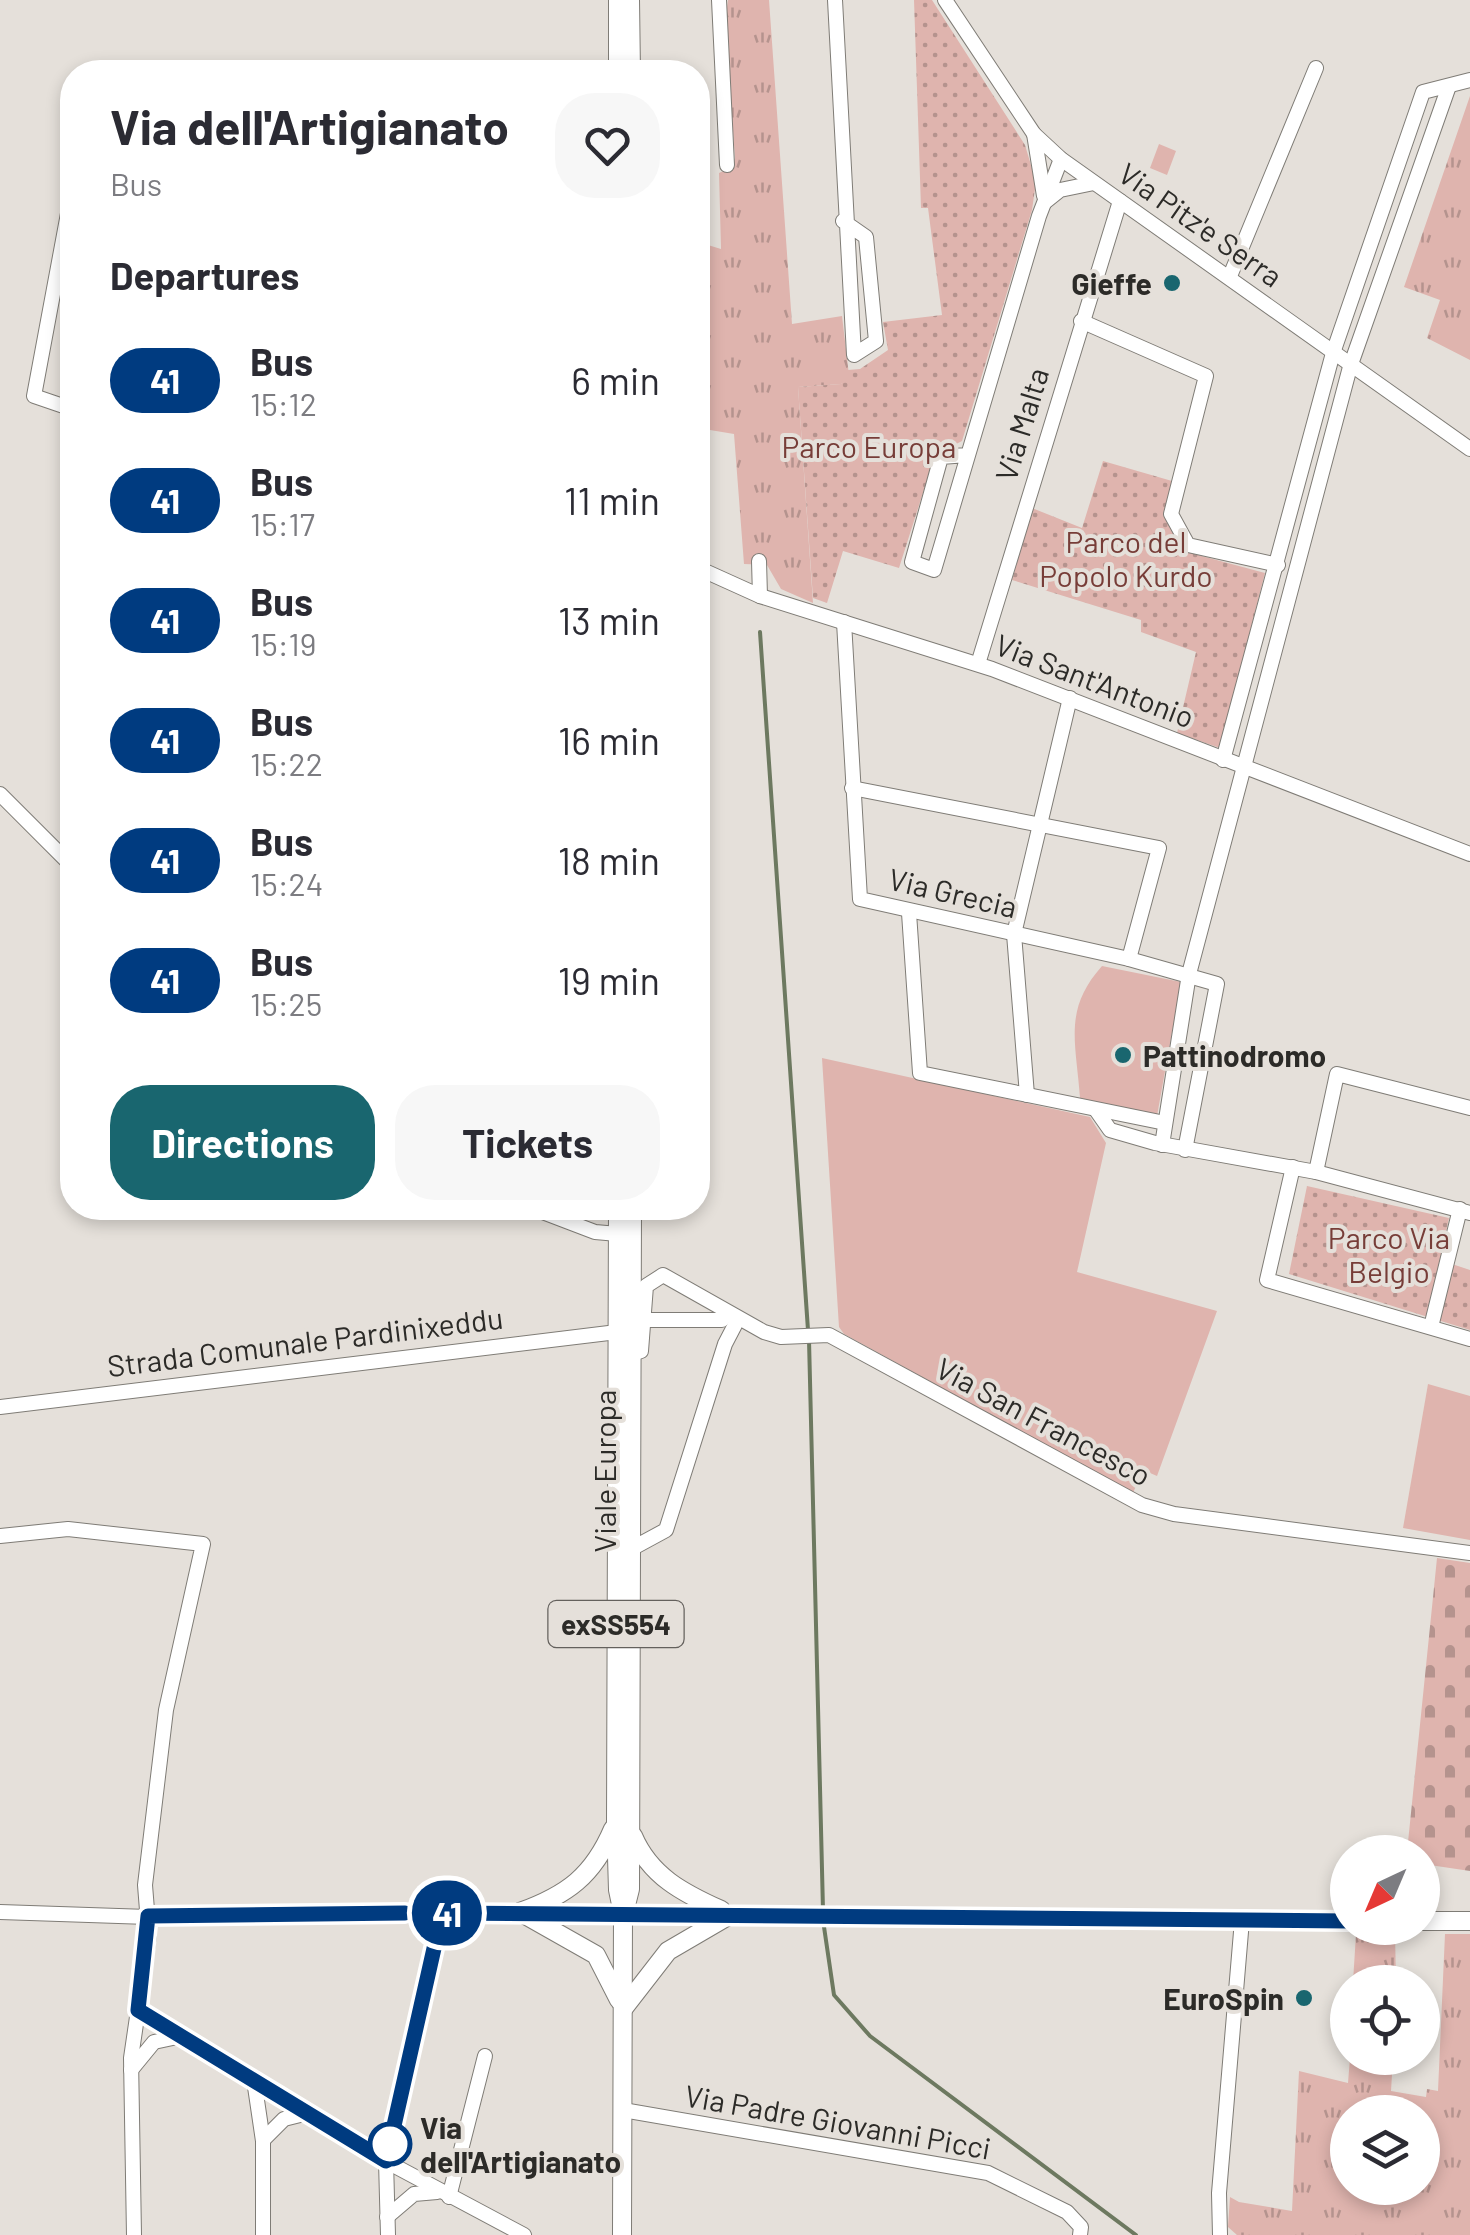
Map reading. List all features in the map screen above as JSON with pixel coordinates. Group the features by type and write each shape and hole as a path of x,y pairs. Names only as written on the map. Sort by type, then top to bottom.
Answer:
{"main road":[{"path":"618,0 618,60"},
{"path":"630,0 631,60"},
{"name":"Viale Europa","path":"618,1220 623,1826 630,1889 623,1914 622,2235"},
{"name":"Viale Europa","path":"623,1826 631,1548 632,1220"},
{"path":"520,1912 554,1900 586,1877 623,1826 656,1873 731,1914"},
{"path":"520,1912 596,1955 623,2010 668,1951 731,1914"},
{"path":"623,1914 1330,1922"},
{"path":"1440,1921 1470,1921"}],"street":[{"path":"720,0 727,165"},
{"path":"835,0 844,221 845,240 854,355 876,340 866,237 844,221"},
{"name":"Via Pitz'e Serra","path":"946,0 1034,134 1061,160 1470,449"},
{"path":"1230,276 1316,68"},
{"path":"1223,760 1334,353 1422,92 1470,80"},
{"path":"1162,1144 1188,974 1246,770 1350,367 1448,86"},
{"path":"1034,134 1044,202"},
{"path":"967,455 941,457 912,562 934,570 1044,202 1061,160"},
{"path":"1044,202 1060,190 1094,183"},
{"name":"Via Malta","path":"978,664 1120,200"},
{"path":"60,256 34,396 60,405"},
{"path":"1081,321 1206,376 1171,514 1188,545 1278,565"},
{"path":"759,561 760,596"},
{"name":"Via Sant'Antonio","path":"710,573 760,596 978,664 1470,854"},
{"name":"Via Grecia","path":"844,622 860,899 1188,974"},
{"path":"1027,1095 1014,934 1070,698"},
{"path":"852,788 1159,848 1130,959"},
{"path":"0,794 60,854"},
{"path":"909,913 920,1073 1165,1123"},
{"path":"1185,1150 1217,984 1188,974"},
{"path":"1316,1172 1337,1074 1470,1108"},
{"path":"1096,1110 1110,1130 1185,1150 1316,1172 1465,1211 1431,1327"},
{"path":"1293,1167 1267,1280 1470,1339"},
{"path":"564,1220 595,1232 618,1234"},
{"name":"Via San Francesco","path":"632,1354 641,1351 646,1286 663,1275 733,1317 781,1338 823,1335 1142,1505 1174,1514 1470,1553"},
{"path":"631,1548 666,1530 733,1317"},
{"name":"Via San Francesco","path":"644,1320 733,1317"},
{"name":"Strada Comunale Pardinixeddu","path":"0,1407 617,1332"},
{"path":"0,1536 68,1529 202,1544 166,1710 145,1885 148,1916 130,2071 134,2235"},
{"path":"0,1912 148,1916 623,1914"},
{"path":"388,2235 386,2161 442,1913"},
{"path":"1220,2235 1242,1920"},
{"path":"138,2010 444,2195 524,2235"},
{"path":"130,2071 154,2042 182,2036"},
{"path":"444,2195 484,2056"},
{"path":"254,2080 263,2141 263,2235"},
{"name":"Via Padre Giovanni Picci","path":"623,2110 988,2173 1067,2212 1081,2228 1080,2235"},
{"path":"263,2141 284,2119 308,2113"},
{"path":"387,2217 414,2194 444,2195"}],"green space":[{"path":"728,0 769,0 792,324 842,316 849,375 841,384 798,387 813,603 781,589 767,565 744,564 734,434 710,430 710,246 721,249 719,173 732,167 735,158 725,21"},
{"name":"Parco Europa","path":"914,0 932,0 1025,145 1036,182 1032,210 962,441 935,455 899,568 843,551 827,603 813,598 798,387 841,384 848,370 860,369 888,350 883,322 942,315 928,208 921,208"},
{"path":"1470,96 1470,360 1427,338 1440,300 1404,287"},
{"path":"1159,144 1176,151 1167,175 1150,168"},
{"name":"Parco del Popolo Kurdo","path":"1103,461 1172,481 1163,515 1183,551 1265,573 1220,748 1177,733 1196,652 1141,632 1141,620 1012,580 1032,508 1082,528"},
{"name":"Pattinodromo","path":"1102,966 1181,982 1157,1116 1080,1098 1075,1043 1077,1012"},
{"path":"822,1058 1090,1117 1106,1143 1077,1272 1217,1311 1157,1476 1143,1470 1133,1493 844,1334 839,1327"},
{"name":"Parco Via Belgio","path":"1307,1186 1449,1218 1440,1260 1470,1270 1470,1330 1289,1274"},
{"path":"1428,1384 1470,1396 1470,1540 1403,1528"},
{"path":"1437,1558 1470,1563 1470,1871 1440,1867 1440,1835 1409,1835"},
{"path":"1445,1934 1470,1934 1470,2235 1237,2235 1228,2227 1230,2197 1292,2211 1299,2071 1348,2083 1349,2075 1392,2075 1391,2091 1414,2095 1330,2095 1330,2205 1440,2205 1440,2095 1426,2095 1427,2089 1438,2091 1440,2075"},
{"path":"1355,1945 1395,1945 1396,1965 1354,1965"}],"waterway":[{"path":"760,632 808,1330"},
{"path":"809,1340 823,1910"},
{"path":"823,1920 834,1995 870,2036 1136,2235"}],"bus line":[{"name":"41","path":"405,1913 148,1916 149,1935 138,2010 386,2161 442,1913 801,1914 1125,1922 1198,1918 1330,1920"}],"place":[{"name":"Gieffe","path":"1172,283"},
{"name":"Pattinodromo","path":"1123,1055"},
{"name":"EuroSpin","path":"1304,1998"},
{"name":"Via dell'Artigianato","path":"390,2144"}]}
